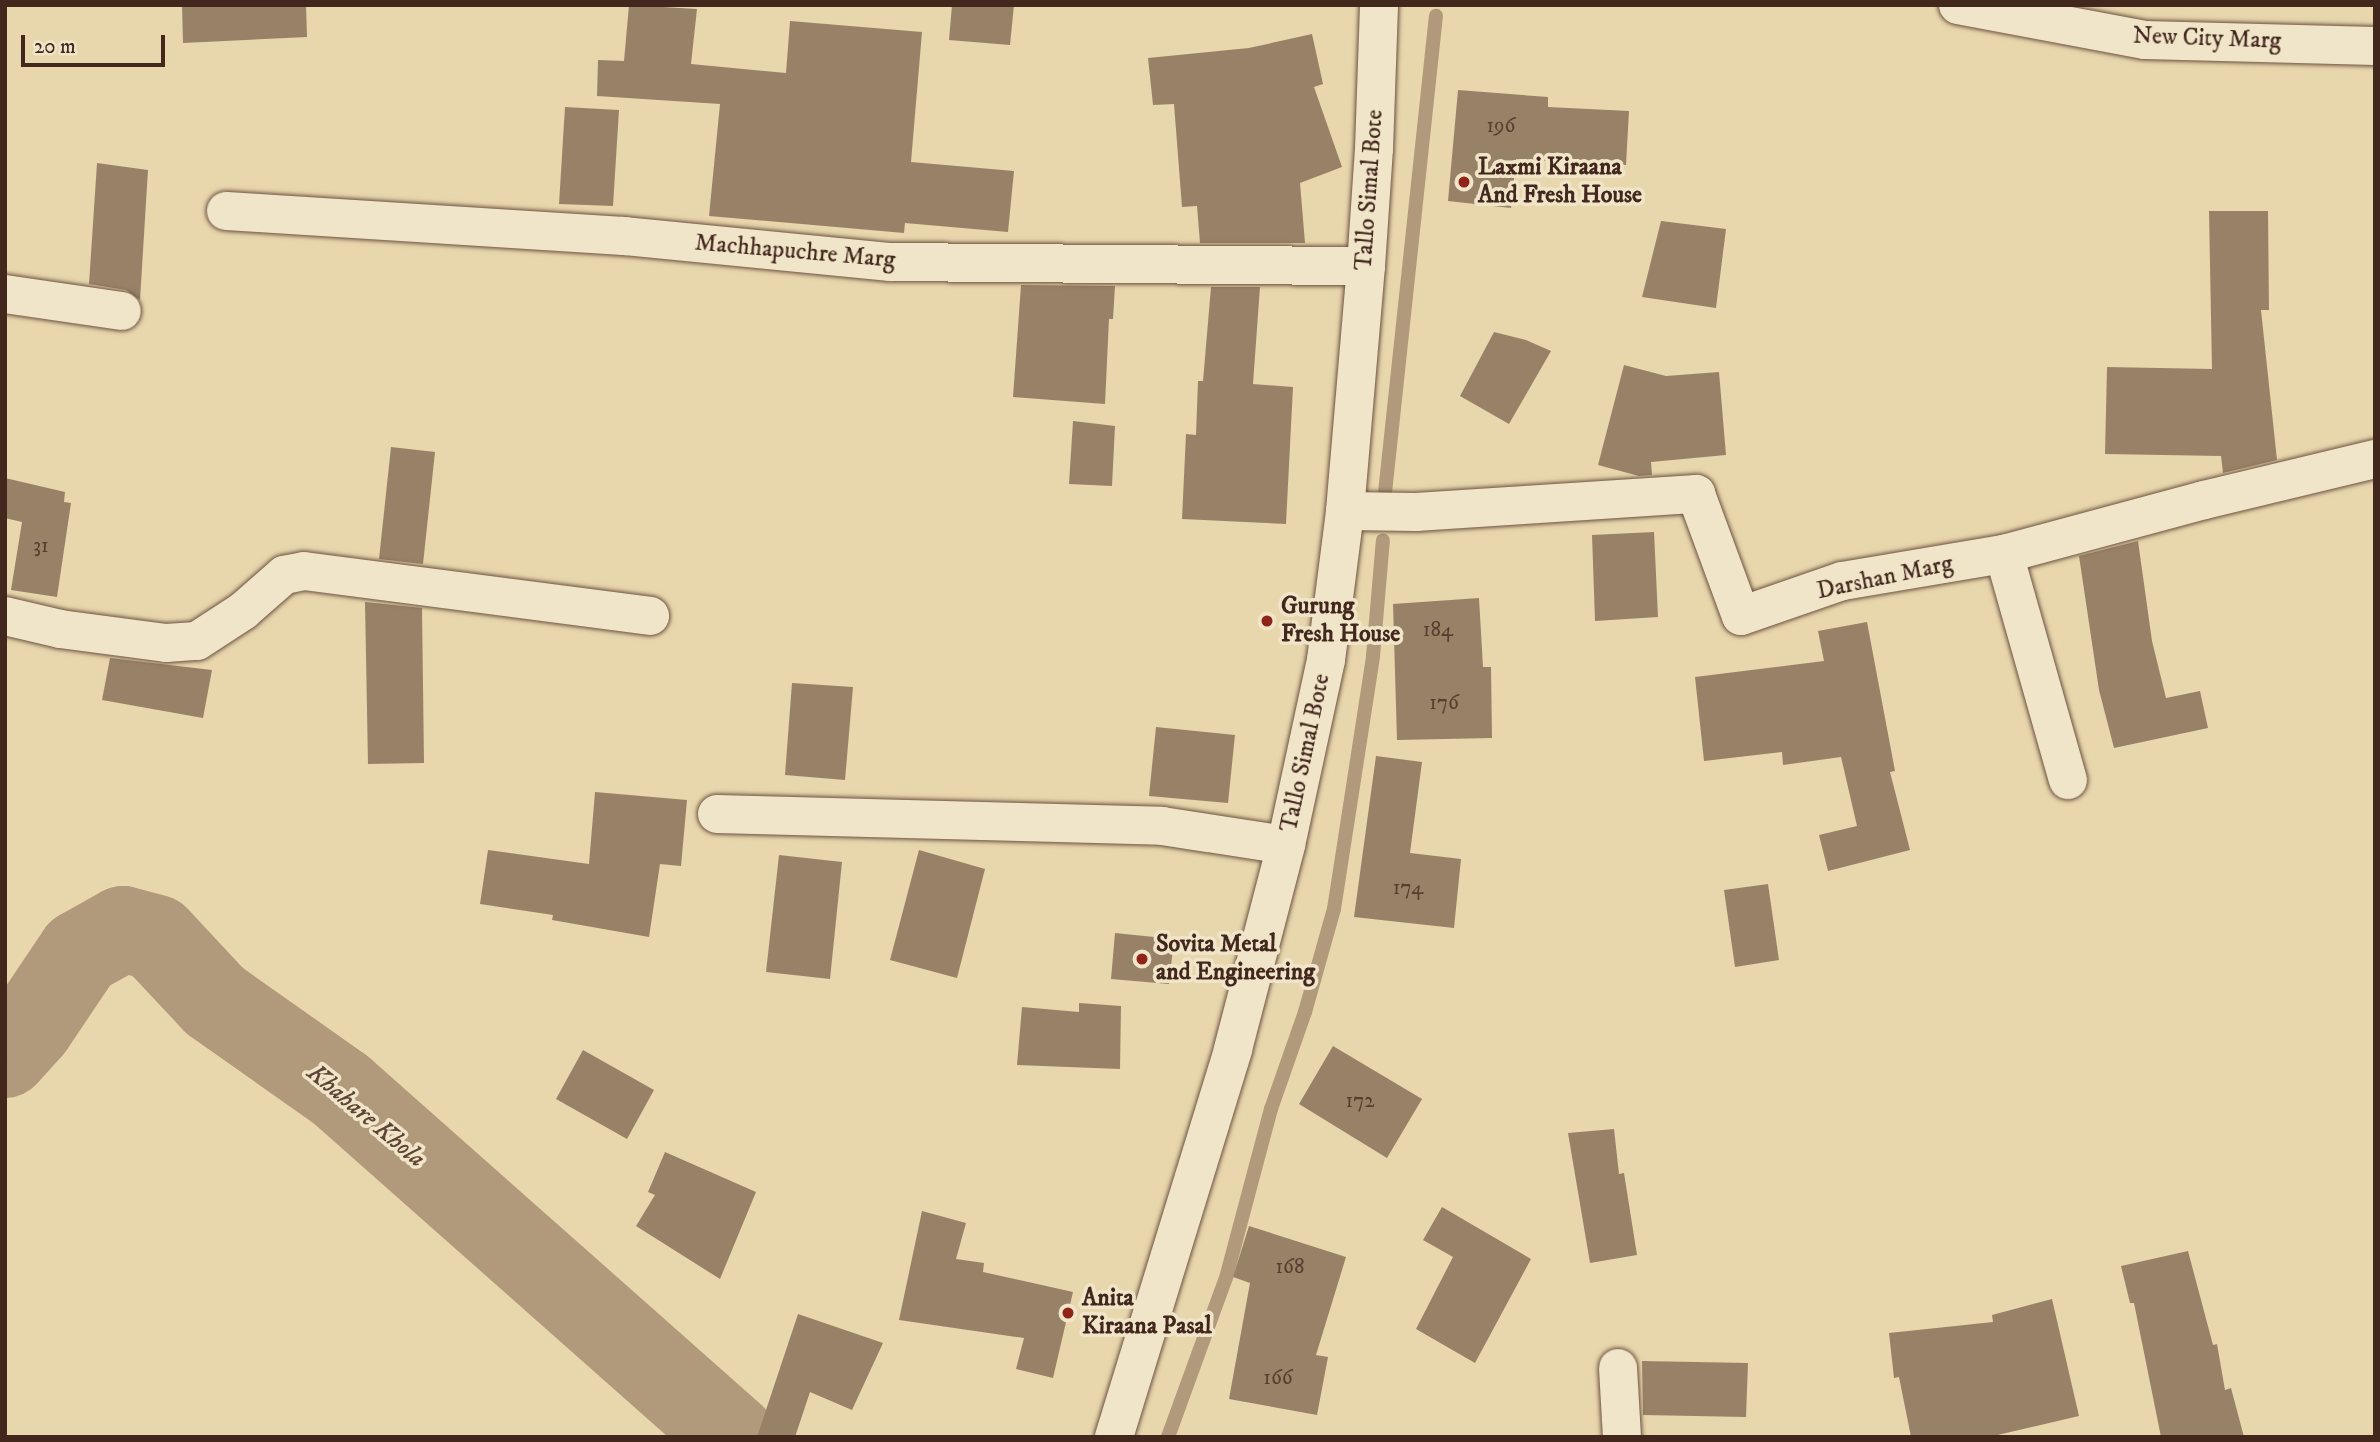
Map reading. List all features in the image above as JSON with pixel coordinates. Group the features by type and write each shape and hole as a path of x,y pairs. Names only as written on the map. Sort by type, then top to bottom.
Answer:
{"street":[{"name":"Tallo Simal Bote","path":"1114,1437 1233,1049 1286,845 1326,660 1345,511 1366,266 1374,149 1379,5"},
{"name":"New City Marg","path":"1958,5 2145,40 2375,46"},
{"name":"Machhapuchre Marg","path":"226,211 624,236 890,262 1366,266"},
{"path":"5,294 122,311"},
{"name":"Darshan Marg","path":"1345,511 1416,512 1696,494 1741,617 1842,582 2004,555 2204,500 2375,459"},
{"path":"2004,555 2068,780"},
{"path":"5,616 60,629 166,643 197,641 243,611 284,575 304,572 650,616"},
{"path":"717,814 1162,826 1286,845"},
{"path":"1618,1368 1622,1437"}],"building":[{"path":"182,5 306,5 307,37 183,43"},
{"path":"629,5 697,9 691,64 786,73 790,21 922,32 911,162 1014,171 1008,232 905,223 904,233 709,216 720,104 597,96 598,60 624,61"},
{"path":"952,5 1014,5 1010,45 949,40"},
{"path":"1312,34 1323,84 1314,87 1342,167 1300,183 1305,243 1200,243 1197,206 1182,207 1174,104 1153,105 1148,58 1249,48"},
{"path":"1458,90 1548,97 1548,107 1629,111 1626,165 1516,159 1511,208 1448,201"},
{"path":"565,107 619,110 613,206 559,204"},
{"path":"97,163 148,170 140,300 126,290 89,284"},
{"path":"2209,211 2268,211 2269,310 2261,310 2277,460 2223,473 2221,456 2105,454 2107,367 2212,369"},
{"path":"1661,221 1726,229 1716,308 1642,297"},
{"path":"1021,285 1115,286 1113,319 1109,319 1105,404 1013,397"},
{"path":"1211,287 1260,287 1253,384 1293,387 1286,524 1182,519 1186,434 1196,435 1198,381 1203,381"},
{"path":"1494,332 1526,340 1551,351 1509,424 1460,396"},
{"path":"1624,365 1666,376 1719,372 1726,455 1651,462 1652,475 1639,476 1598,465"},
{"path":"1073,421 1115,426 1112,486 1069,484"},
{"path":"391,447 435,452 423,564 379,559"},
{"path":"5,478 65,492 64,502 71,503 57,597 11,590 22,522 5,518"},
{"path":"1654,532 1658,617 1595,621 1592,535"},
{"path":"2138,541 2152,641 2166,698 2200,691 2208,728 2114,748 2099,690 2079,556"},
{"path":"1479,598 1483,667 1491,667 1492,738 1397,740 1393,604"},
{"path":"365,602 422,608 424,763 368,764"},
{"path":"1867,622 1895,771 1890,772 1910,850 1828,871 1819,835 1857,826 1841,757 1783,765 1782,752 1704,761 1695,677 1824,661 1818,631"},
{"path":"110,658 212,670 203,718 102,700"},
{"path":"792,683 853,687 845,780 785,775"},
{"path":"1156,727 1235,735 1228,803 1149,796"},
{"path":"1376,756 1422,762 1410,853 1461,859 1454,928 1354,917"},
{"path":"595,792 687,800 681,866 660,864 649,937 552,920 553,915 480,904 488,850 589,864"},
{"path":"919,850 985,869 957,978 890,960"},
{"path":"779,855 842,862 830,979 766,972"},
{"path":"1768,884 1779,960 1735,967 1724,890"},
{"name":"Sovita Metal and Engineering","path":"1115,933 1174,939 1169,984 1111,979"},
{"path":"1079,1003 1121,1006 1120,1069 1017,1065 1022,1007 1079,1012"},
{"path":"1333,1046 1422,1099 1387,1158 1299,1104"},
{"path":"583,1050 654,1090 627,1139 556,1099"},
{"path":"1614,1129 1619,1174 1624,1173 1637,1255 1590,1263 1568,1133"},
{"path":"665,1152 756,1192 720,1279 636,1226 655,1195 648,1192"},
{"path":"1442,1207 1531,1259 1475,1363 1416,1329 1453,1257 1423,1240"},
{"path":"922,1211 966,1223 956,1259 984,1263 983,1272 1073,1292 1053,1378 1016,1369 1024,1338 899,1320"},
{"path":"1249,1226 1346,1257 1316,1355 1328,1357 1317,1415 1229,1399 1250,1283 1233,1277"},
{"path":"2188,1251 2213,1345 2217,1344 2225,1390 2231,1388 2244,1437 2161,1437 2134,1303 2130,1303 2121,1266"},
{"path":"2052,1299 2079,1416 1989,1437 1911,1437 1899,1377 1894,1378 1889,1333 1993,1322 1992,1315"},
{"path":"798,1314 883,1343 852,1410 810,1392 795,1437 757,1437"},
{"path":"1642,1361 1748,1363 1746,1417 1643,1415"}],"waterway":[{"path":"1384,502 1436,16"},
{"path":"1168,1437 1226,1278 1271,1109 1305,1012 1334,909 1373,656 1383,540"},
{"name":"Khahare Khola","path":"5,1055 31,1026 80,953 123,929 156,938 215,1001 341,1090 733,1437"}],"place":[{"name":"Laxmi Kiraana And Fresh House","path":"1464,182"},
{"name":"Gurung Fresh House","path":"1267,621"},
{"name":"Sovita Metal and Engineering","path":"1142,959"},
{"name":"Anita Kiraana Pasal","path":"1068,1313"}]}
